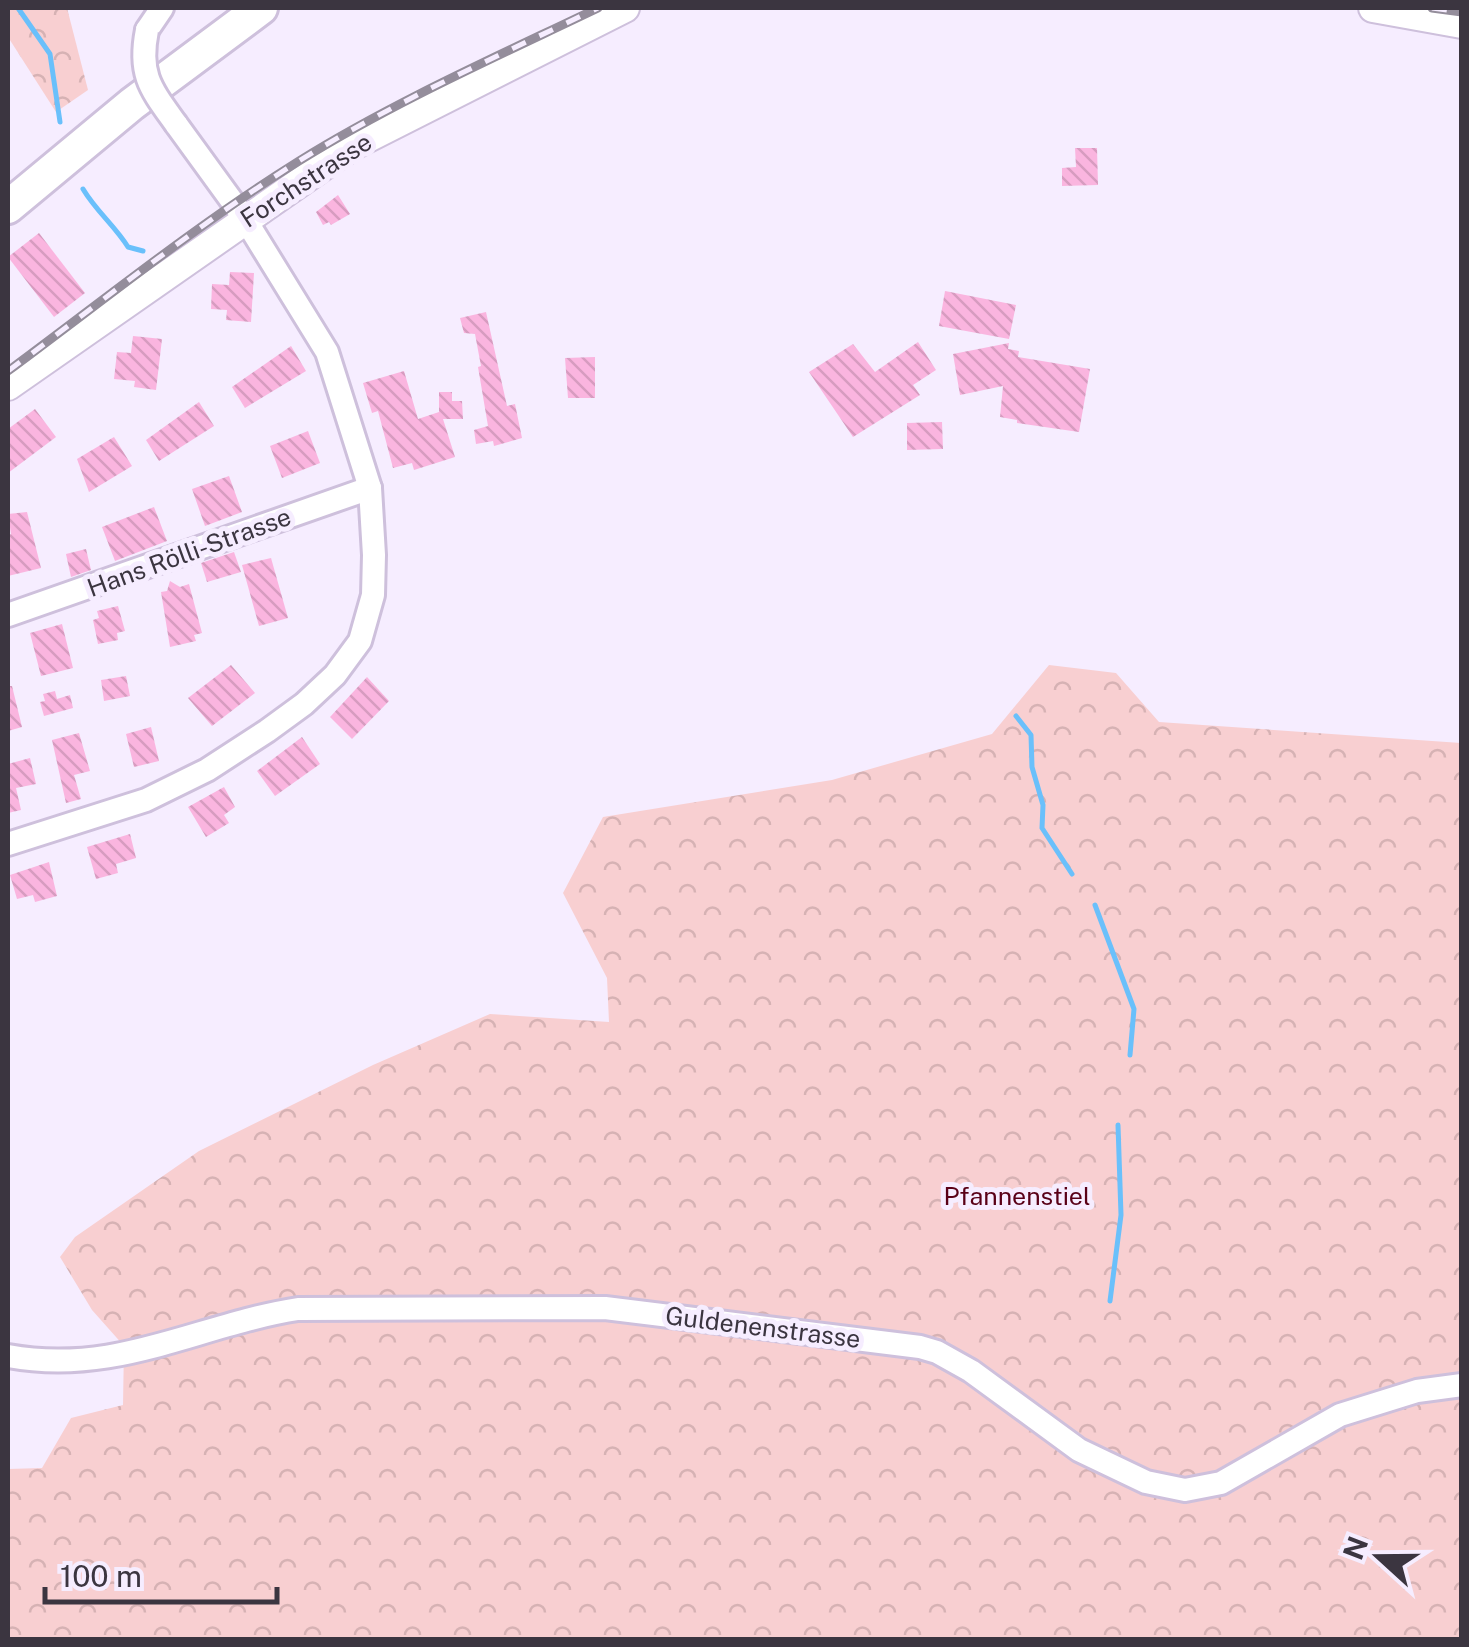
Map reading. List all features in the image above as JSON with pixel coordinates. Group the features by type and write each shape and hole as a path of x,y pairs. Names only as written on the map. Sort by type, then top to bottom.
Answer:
{"highway":[{"path":"8,188 174,52 236,8"},
{"path":"8,207 132,104 261,8"}],"main road":[{"name":"Forchstrasse","path":"8,386 352,146 625,8"},
{"path":"1373,8 1462,24"}],"street":[{"path":"8,844 146,800 207,770 304,704 335,674 360,641 373,595 370,488 327,352 245,219 149,86 144,69 147,30 162,8"},
{"name":"Hans Rölli-Strasse","path":"8,615 370,488"},
{"name":"Guldenenstrasse","path":"8,1356 65,1361 124,1356 298,1309 604,1308 937,1352 971,1370 1034,1420 1080,1450 1146,1482 1185,1490 1221,1483 1340,1416 1417,1391 1462,1385"}],"green space":[{"path":"8,8 67,8 88,90 56,112 8,37"},
{"name":"Pfannenstiel","path":"1049,665 1116,673 1159,722 1461,743 1461,1639 8,1639 8,1469 42,1468 71,1418 123,1405 124,1346 92,1310 60,1257 75,1237 199,1151 373,1065 490,1014 609,1022 607,978 563,893 603,817 832,780 992,734"}],"building":[{"path":"1075,148 1097,148 1098,185 1062,186 1062,168 1076,167"},
{"path":"338,195 350,214 331,225 323,225 316,212"},
{"path":"39,233 85,293 54,317 8,257"},
{"path":"230,272 254,273 251,322 226,320 227,310 211,309 212,284 229,285"},
{"path":"945,291 1016,305 1009,339 939,326"},
{"path":"486,312 507,406 515,404 522,438 494,446 493,441 476,444 474,430 488,426 478,367 481,366 475,334 464,333 460,318"},
{"path":"133,336 162,339 156,390 134,387 135,381 114,379 117,352 131,353"},
{"path":"918,342 936,370 913,385 920,395 853,437 809,372 853,344 875,372"},
{"path":"1009,343 1008,349 1019,351 1018,357 1090,369 1079,432 1000,417 1003,386 960,395 953,354"},
{"path":"291,346 306,371 245,408 232,387"},
{"path":"595,357 595,398 568,398 565,358"},
{"path":"404,371 418,419 439,412 439,392 452,392 452,401 462,401 463,419 443,419 455,457 414,470 412,463 393,468 378,411 372,413 363,383"},
{"path":"199,402 214,426 159,461 146,440"},
{"path":"35,409 56,437 8,473 8,429"},
{"path":"942,422 943,449 907,450 907,423"},
{"path":"308,431 320,463 282,478 270,446"},
{"path":"114,437 132,466 89,492 77,459"},
{"path":"229,476 242,512 205,526 192,489"},
{"path":"154,507 167,541 115,561 102,527"},
{"path":"27,512 41,568 8,576 8,514"},
{"path":"86,549 91,570 71,577 66,554"},
{"path":"234,552 241,572 207,582 201,563"},
{"path":"271,558 288,618 259,626 242,565"},
{"path":"170,581 180,587 189,584 202,633 194,635 196,641 170,647 161,592 167,591"},
{"path":"118,606 125,631 117,633 118,640 98,644 93,620 99,618 97,611"},
{"path":"62,624 73,668 41,676 30,633"},
{"path":"231,665 255,693 212,726 188,698"},
{"path":"126,676 130,696 104,701 101,680"},
{"path":"367,677 389,701 352,739 330,717"},
{"path":"8,686 12,686 22,727 8,731"},
{"path":"55,691 57,699 70,695 73,708 44,716 40,702 45,701 43,694"},
{"path":"151,727 159,761 134,767 126,734"},
{"path":"79,733 90,771 74,775 81,799 66,803 52,740"},
{"path":"302,737 320,764 275,796 257,771"},
{"path":"30,758 36,784 16,788 21,810 8,813 8,764"},
{"path":"224,787 235,807 224,815 229,823 206,837 188,807"},
{"path":"130,834 136,858 116,864 118,873 96,879 87,847"},
{"path":"49,862 57,896 35,902 33,895 17,899 10,875"}],"waterway":[{"path":"18,8 50,54 60,122"},
{"path":"83,189 128,247 143,251"},
{"path":"1016,716 1031,735 1032,767 1043,805 1042,828 1072,874"},
{"path":"1095,905 1134,1009 1130,1055"},
{"path":"1110,1301 1121,1215 1118,1125"}],"railway":[{"path":"8,371 188,236 299,161 409,99 598,8"},
{"path":"1432,8 1462,12"}]}
